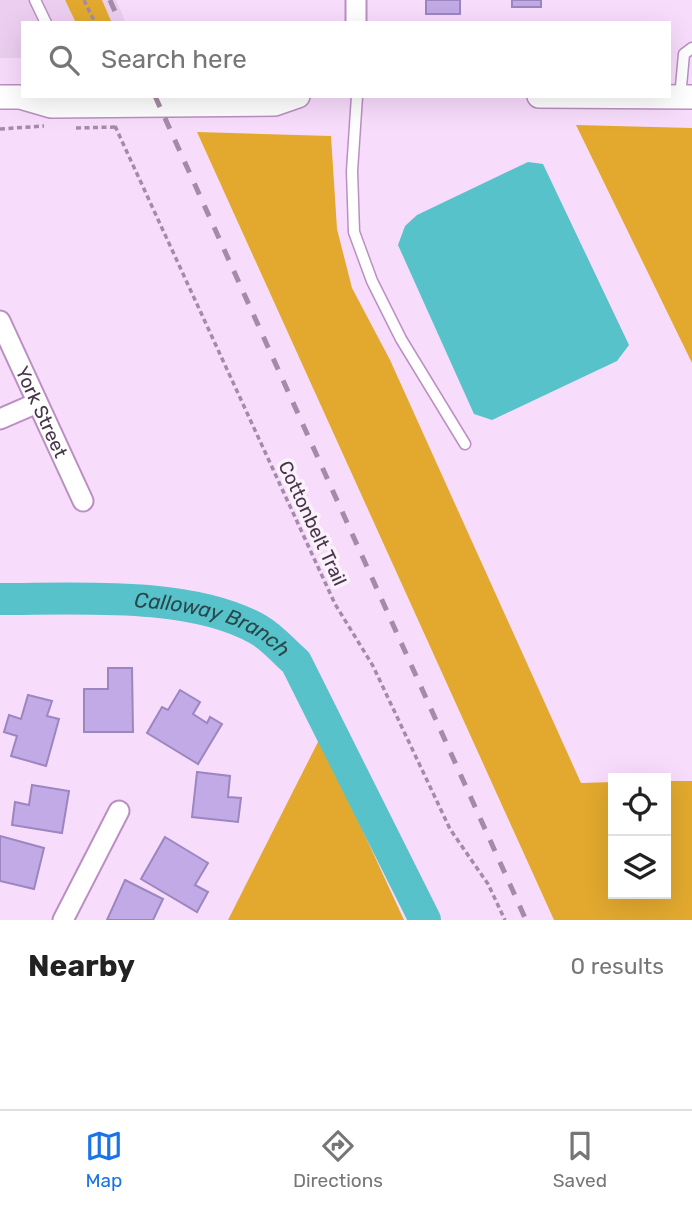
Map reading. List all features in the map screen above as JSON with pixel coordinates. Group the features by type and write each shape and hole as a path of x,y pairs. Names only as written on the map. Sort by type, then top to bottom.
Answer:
{"street":[{"path":"356,0 356,21"},
{"path":"14,97 51,106 275,104 292,98"},
{"name":"York Street","path":"0,321 83,501"},
{"path":"0,419 37,403"},
{"path":"63,920 119,811"}],"lane":[{"path":"36,0 45,21"},
{"path":"686,97 684,54 692,48"},
{"path":"357,98 352,171 354,232 372,281 401,340 465,444"}],"path":[{"path":"84,0 94,21"},
{"name":"Cottonbelt Trail","path":"116,127 335,604 373,666 450,828 488,884 505,920"}],"shaded area":[{"path":"0,0 65,0 75,21 21,21 21,58 0,58"},
{"path":"65,0 102,0 111,21 75,21"},
{"path":"102,0 116,0 125,21 111,21"},
{"path":"576,125 692,128 692,363"},
{"path":"197,132 331,136 337,229 352,288 390,360 581,783 608,782 608,899 671,899 671,781 692,781 692,920 554,920"},
{"path":"528,162 543,164 629,345 617,361 492,420 474,414 398,245 405,226 417,215"},
{"path":"320,738 404,920 228,920"}],"building":[{"path":"426,0 460,0 460,14 426,14"},
{"path":"512,0 541,0 541,7 512,7"},
{"path":"108,668 132,668 133,732 84,732 84,689 108,689"},
{"path":"180,690 200,702 193,714 207,723 210,717 222,724 198,764 147,733 162,707 168,710"},
{"path":"28,695 52,701 47,716 59,719 46,766 11,756 17,736 4,732 9,715 21,719"},
{"path":"197,772 230,776 228,797 241,798 238,822 192,817"},
{"path":"32,785 69,791 62,833 12,825 15,802 29,805"},
{"path":"0,836 44,848 34,889 0,881"},
{"path":"165,837 208,863 195,885 208,892 197,912 141,879"},
{"path":"125,880 163,899 153,920 107,920"}],"waterway":[{"name":"Calloway Branch","path":"0,599 98,599 168,603 232,617 264,633 296,662 425,920"}],"railway":[{"path":"110,0 119,21"},
{"path":"156,98 526,920"}]}
